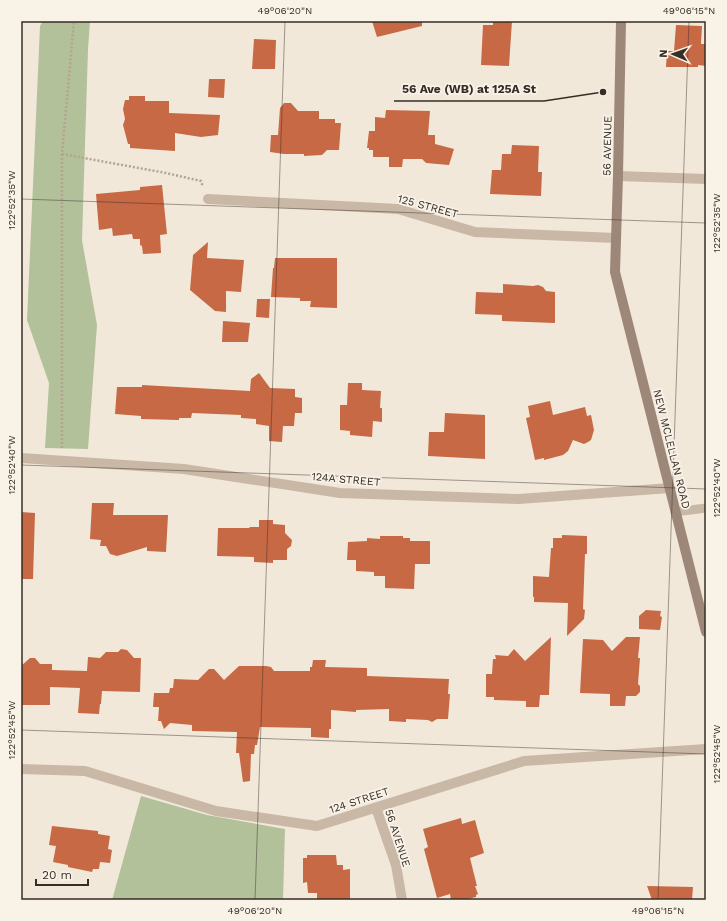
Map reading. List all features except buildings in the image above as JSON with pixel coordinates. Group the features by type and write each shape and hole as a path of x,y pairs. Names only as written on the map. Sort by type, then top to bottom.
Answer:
{"street":[{"name":"56 AVENUE","path":"615,272 621,21"},
{"path":"618,176 706,179"},
{"name":"125 STREET","path":"208,199 398,209 475,232 616,238"},
{"name":"NEW MCLELLAN ROAD","path":"615,272 706,632"},
{"name":"124A STREET","path":"21,458 184,469 340,493 519,499 670,488"},
{"name":"124 STREET","path":"21,769 86,771 216,811 317,826 524,761 706,749"},
{"name":"56 AVENUE","path":"376,808 396,865 402,900"}],"lane":[{"path":"675,512 706,508"}],"path":[{"path":"62,461 62,154 74,21"},
{"path":"62,154 201,181 208,199"}],"green space":[{"path":"43,21 90,21 82,240 97,325 88,449 45,448 49,383 27,320 40,26"},
{"path":"141,796 207,815 285,829 283,900 112,900"}],"place":[{"name":"56 Ave (WB) at 125A St","path":"603,92"}]}
